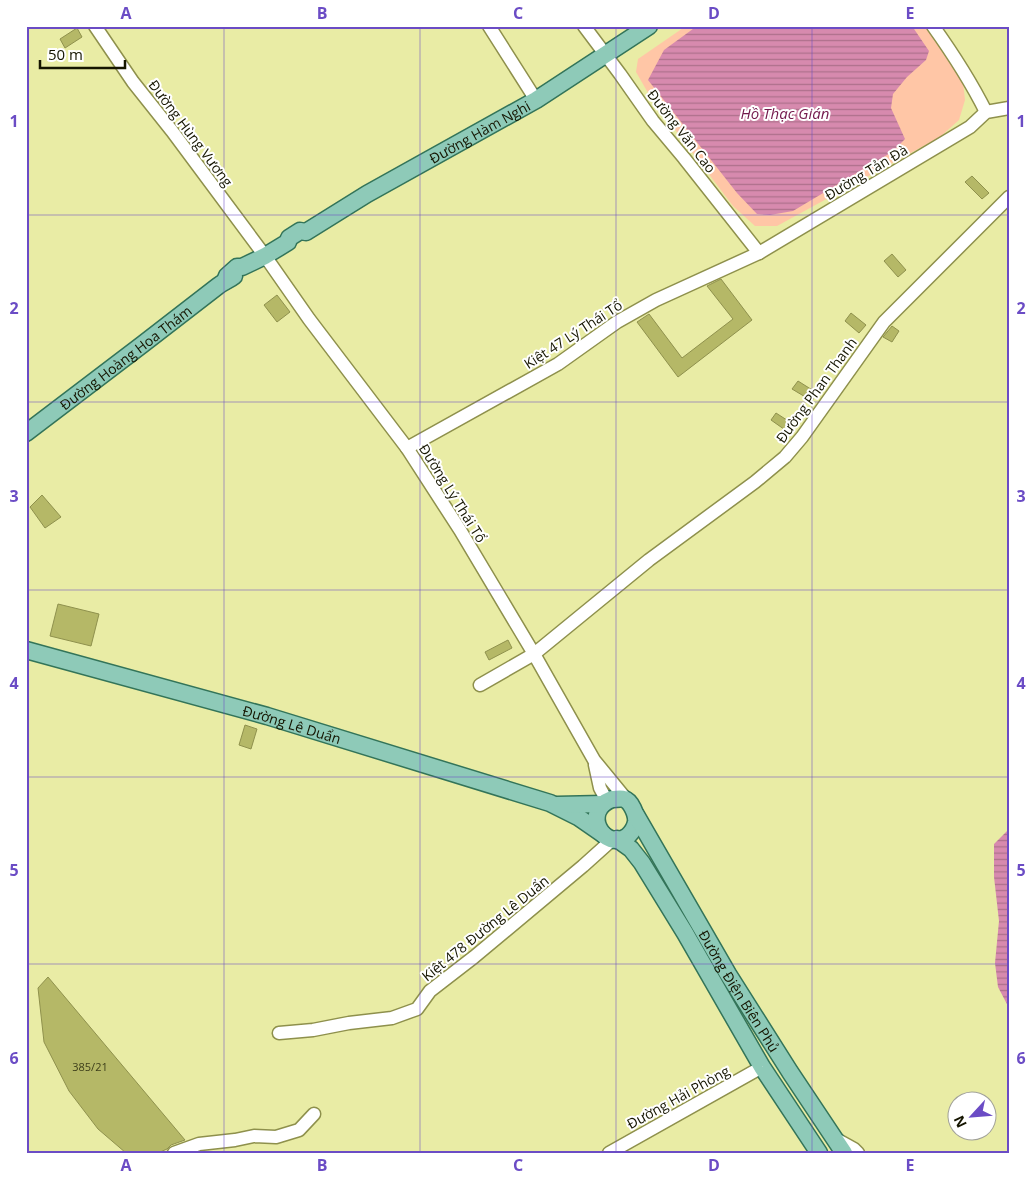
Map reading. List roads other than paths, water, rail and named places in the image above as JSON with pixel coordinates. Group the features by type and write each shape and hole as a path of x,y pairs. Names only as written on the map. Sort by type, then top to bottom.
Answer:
{"main road":[{"name":"Đường Hàm Nghi","path":"265,256 288,242 292,244 304,237 306,232 367,194 536,100 649,26"},
{"name":"Đường Hoàng Hoa Thám","path":"26,433 225,280 238,267 242,267 265,256"},
{"name":"Đường Lê Duẩn","path":"26,650 153,686 215,701 555,805 611,838"},
{"name":"Đường Lê Duẩn","path":"555,805 626,799"},
{"name":"Đường Điện Biên Phủ","path":"626,799 728,974 790,1072 840,1146"},
{"path":"605,802 597,814 596,820 600,831 611,838 624,838 630,834 634,829 636,816"},
{"name":"Đường Điện Biên Phủ","path":"611,838 631,849 642,864 762,1067 819,1153"}],"street":[{"name":"Đường Hùng Vương","path":"95,26 133,82 265,256"},
{"path":"488,26 536,100"},
{"name":"Đường Văn Cao","path":"584,26 653,121 759,254"},
{"path":"933,26 955,58 986,112 1009,108"},
{"name":"Đường Tản Đà","path":"759,254 970,127 986,112"},
{"name":"Đường Phan Thanh","path":"480,685 534,654 649,560 786,457 884,322 1009,198"},
{"name":"Kiệt 47 Lý Thái Tổ","path":"407,448 558,364 617,322 656,300 759,254"},
{"name":"Đường Lý Thái Tổ","path":"265,256 407,448 460,530 534,654 594,760 626,799"},
{"name":"Đường Lý Thái Tổ","path":"594,760 605,802"},
{"name":"Kiệt 478 Đường Lê Duẩn","path":"279,1033 313,1030 349,1023 392,1018 417,1009 430,991 474,957 583,866 611,838"},
{"name":"Đường Hải Phòng","path":"609,1153 762,1067"},
{"path":"174,1153 199,1144 254,1136 276,1137 299,1130 314,1114"},
{"name":"Đường Điện Biên Phủ","path":"840,1146 854,1149 858,1153"}],"water":[{"name":"Hồ Thạc Gián","path":"697,26 912,26 929,51 926,60 907,77 893,94 891,108 905,139 892,152 793,211 770,215 757,214 737,193 648,80 664,50"},
{"path":"1009,829 1009,1008 998,987 995,963 999,921 994,877 994,844"}]}
